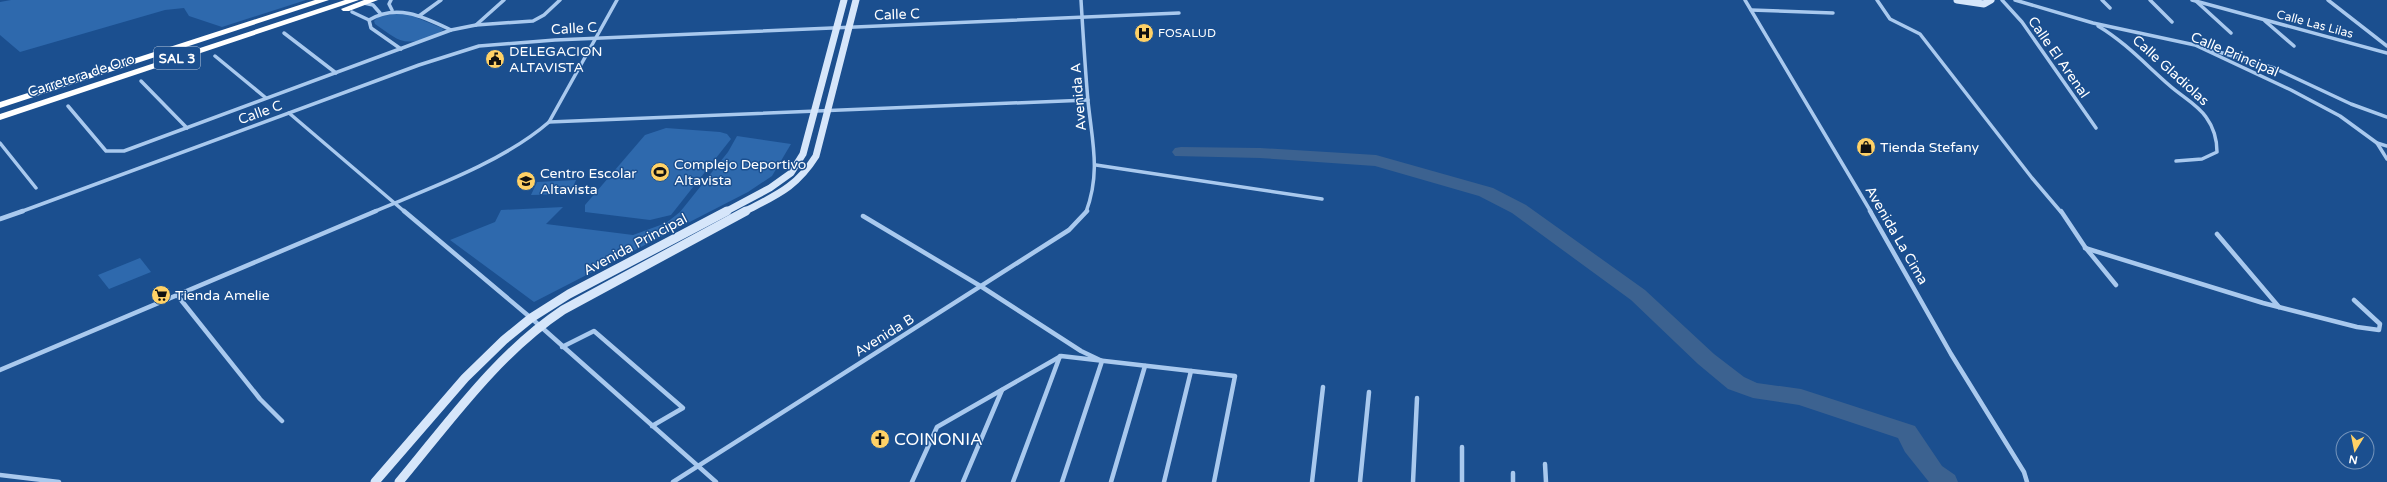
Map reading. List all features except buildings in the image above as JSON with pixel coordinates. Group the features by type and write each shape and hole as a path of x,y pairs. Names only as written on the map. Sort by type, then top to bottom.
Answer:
{"highway":[{"name":"Carretera de Oro","path":"0,105 324,0"},
{"name":"Carretera de Oro","path":"0,117 354,0"},
{"path":"151,67 307,22 368,2"}],"street":[{"path":"391,0 389,4 392,10"},
{"path":"420,16 441,0"},
{"path":"476,25 504,0"},
{"path":"68,106 106,151 124,151 452,30 476,25 533,21 544,15 560,0"},
{"path":"0,370 396,202 510,151 533,136 549,122 617,0"},
{"name":"Avenida Principal","path":"375,482 465,378 504,340 531,318 569,294 782,181 797,166 803,154 844,0"},
{"name":"Avenida Principal","path":"399,482 496,366 539,326 563,310 630,272 784,191 805,174 816,156 856,0"},
{"name":"Avenida A","path":"1081,0 1088,100 1096,165 1093,193"},
{"name":"Avenida La Cima","path":"1745,0 1864,200 1951,354 2024,472 2027,482"},
{"path":"1877,0 1890,19 1917,31 1920,34 2032,178 2062,211 2084,247 2116,285"},
{"path":"1957,0 1984,4 1991,0"},
{"name":"Calle El Arenal","path":"2002,0 2022,22 2096,128"},
{"name":"Calle Principal","path":"2015,0 2093,23 2195,45 2291,90 2333,113 2377,143 2387,146"},
{"path":"2102,0 2110,8"},
{"path":"2150,0 2172,22"},
{"name":"Calle Las Lilas","path":"2192,0 2387,53"},
{"path":"2328,0 2387,46"},
{"path":"2197,1 2231,34"},
{"path":"368,2 380,13"},
{"path":"369,20 380,13 392,10 404,10 452,30"},
{"path":"1751,10 1833,13"},
{"path":"352,12 369,20"},
{"name":"Calle C","path":"0,219 459,51 507,42 1179,13"},
{"path":"369,20 371,28 401,49"},
{"path":"2264,20 2294,46"},
{"name":"Calle Gladiolas","path":"2093,23 2132,48 2171,86 2196,105 2211,125 2217,141 2217,152 2202,159 2176,161"},
{"path":"284,33 336,73"},
{"path":"2195,45 2274,68 2350,104 2387,117"},
{"path":"215,56 266,98"},
{"path":"141,81 187,128"},
{"path":"549,122 827,112 1088,100"},
{"path":"289,113 396,202 531,318 716,482"},
{"path":"0,143 36,188"},
{"path":"2377,143 2387,159"},
{"path":"1096,165 1322,199"},
{"name":"Avenida B","path":"673,482 982,287 1069,230 1086,212 1093,193"},
{"path":"863,216 982,287 1081,351 1102,361"},
{"path":"2217,234 2280,308"},
{"path":"2084,247 2280,308 2357,327 2379,330 2380,324 2354,300"},
{"path":"177,295 260,399 282,421"},
{"path":"562,347 594,331 683,408 652,426"},
{"path":"1013,482 1061,356"},
{"path":"912,482 937,427 1061,356 1235,376 1214,482"},
{"path":"1062,482 1102,361"},
{"path":"1111,482 1144,366"},
{"path":"1164,482 1191,371"},
{"path":"1312,482 1323,386"},
{"path":"963,482 1002,390"},
{"path":"1360,482 1369,392"},
{"path":"1414,482 1417,398"},
{"path":"1462,447 1462,482"},
{"path":"1545,464 1546,482"},
{"path":"1513,474 1513,482"},
{"path":"0,475 55,482"}],"shaded area":[{"path":"11,0 306,0 222,27 189,16 184,8 165,10 20,52 0,35 0,2"},
{"path":"403,12 444,29 427,38 411,42 399,40 375,24 374,21 378,17"},
{"name":"Complejo Deportivo Altavista","path":"666,128 720,132 727,134 731,139 671,215 650,220 585,212 585,205 645,135"},
{"path":"737,136 791,144 772,176 748,192 534,302 450,240 495,222 501,210 563,207 546,224 633,235 666,223 680,212 728,152"},
{"path":"576,180 570,194 531,195 537,182"},
{"path":"140,258 151,272 109,289 98,275"}],"waterway":[{"path":"1181,152 1260,153 1376,161 1486,192 1519,209 1638,295 1706,359 1736,383 1753,390 1801,397 1907,432 1914,446 1933,472 1946,482"}],"place":[{"name":"FOSALUD","path":"1144,33"},
{"name":"DELEGACION ALTAVISTA","path":"495,59"},
{"name":"Tienda Stefany","path":"1866,147"},
{"name":"Complejo Deportivo Altavista","path":"660,172"},
{"name":"Centro Escolar Altavista","path":"526,181"},
{"name":"Tienda Amelie","path":"161,295"},
{"name":"COINONIA","path":"880,439"}]}
